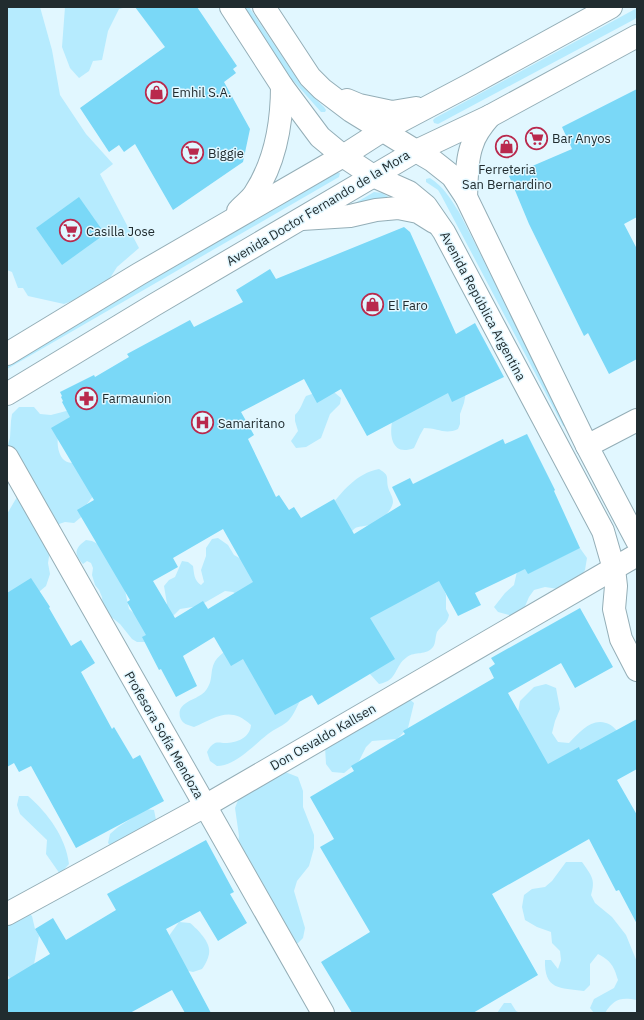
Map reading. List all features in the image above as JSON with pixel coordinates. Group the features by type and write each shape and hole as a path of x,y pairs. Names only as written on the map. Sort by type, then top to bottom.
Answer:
{"main road":[{"name":"Avenida República Argentina","path":"231,7 282,86 320,137 373,176 409,192 426,206 440,226 603,531 614,569 616,586 614,609 622,639 637,670"},
{"path":"264,7 310,77 322,88 351,111 434,161 452,176 466,197 587,446 637,541"},
{"path":"7,354 139,274 344,156 382,131 611,7"},
{"name":"Avenida Doctor Fernando de la Mora","path":"7,394 154,305 416,151 490,116 628,41 637,28"},
{"path":"220,228 255,195 267,172 281,114 282,86"},
{"path":"322,88 359,105 392,112 427,106"},
{"path":"466,197 467,170 472,144 482,126 490,116"},
{"path":"302,219 350,216 376,210 398,208 418,212 440,226"},
{"path":"587,446 637,420"},
{"name":"Profesora Sofía Mendoza","path":"7,457 323,1013"},
{"name":"Don Osvaldo Kallsen","path":"7,914 205,806 637,555"}],"shaded area":[{"path":"7,7 40,7 52,50 60,95 86,134 113,164 100,174 139,248 117,267 103,289 64,304 28,296 23,288 18,288 12,272 7,270"},
{"path":"65,7 127,7 119,9 108,31 102,60 93,61 89,71 79,78 70,68 62,47"},
{"path":"243,7 249,7 302,86 324,107 326,110 325,112 321,112 289,76"},
{"path":"637,8 637,16 635,19 438,124 434,123 433,120 435,118"},
{"path":"337,173 340,173 339,177 7,369 7,361"},
{"path":"430,178 435,181 450,197 459,212 567,424 566,427 563,426 441,195 438,190 426,182 426,179"},
{"path":"374,192 382,193 390,198 352,205"},
{"path":"357,366 466,392 460,414 460,424 458,429 453,431 445,431 424,428 414,448 402,450 397,448 392,440 392,422"},
{"path":"327,392 335,393 341,398 340,404 330,414 321,438 306,447 296,448 291,441 298,431 295,415 306,396"},
{"path":"19,407 34,407 40,414 51,415 70,410 77,412 60,431 58,448 64,460 72,463 79,462 97,491 87,504 86,513 74,523 65,522 56,525 48,563 50,574 46,586 28,601 7,601 7,514 17,497 7,448 10,438 12,414"},
{"path":"379,469 387,476 388,487 393,500 392,506 384,516 376,522 356,528 352,531 350,534 354,545 417,519 446,595 446,609 449,615 446,623 437,632 434,645 430,650 407,657 390,680 379,684 370,674 320,520 345,489 353,482 369,472"},
{"path":"218,538 228,545 234,555 243,560 257,579 241,597 233,592 225,591 199,606 180,609 147,642 137,642 132,639 120,624 110,616 103,606 102,597 95,585 91,563 87,561 83,564 77,554 79,546 86,540 100,545 123,581 129,609 138,617 162,612 167,604 164,586 169,580 175,577 182,561 188,562 193,566 196,579 201,585 204,582 201,570 206,556 206,548 212,539"},
{"path":"577,544 587,558 585,570 575,584 558,589 545,587 534,590 529,597 520,618 498,612 494,607 505,593 514,585 518,567"},
{"path":"234,646 300,701 293,715 287,722 270,732 231,763 217,766 210,761 207,752 210,747 215,743 229,743 242,739 250,730 251,725 243,719 229,714 216,717 194,727 182,721 180,713 185,704 205,691 210,683 213,665 217,658"},
{"path":"546,684 556,688 560,709 552,733 558,742 569,743 590,724 601,722 611,725 623,737 550,768 517,718 520,701 534,687"},
{"path":"396,688 414,703 408,728 397,739 372,741 366,747 359,761 344,773 332,772 326,764 325,747"},
{"path":"275,768 298,777 303,791 303,807 314,835 314,848 309,866 297,881 294,891 305,928 303,938 298,943 283,947 263,933 237,854 239,836 235,808 241,792"},
{"path":"19,796 28,796 49,818 60,836 69,864 60,874 46,854 47,840 20,814 17,805"},
{"path":"146,809 154,810 156,820 138,835 114,849 108,843 110,834"},
{"path":"566,862 582,862 588,870 593,881 591,895 595,903 612,917 626,935 637,962 637,1000 618,1000 611,1005 605,1013 594,1013 590,1008 594,999 614,988 618,980 611,964 598,954 590,964 590,985 584,991 555,986 547,977 545,960 551,960 558,969 561,960 560,951 552,943 551,932 537,927 525,920 522,907 524,895 532,889 545,887 552,881"},
{"path":"7,900 11,900 32,916 35,929 39,936 33,970 14,984 7,974"},
{"path":"179,922 190,923 200,933 208,945 209,954 202,969 193,972 179,969 166,940"},
{"path":"504,1003 511,1003 516,1011 520,1013 497,1013"}],"building":[{"path":"135,7 197,7 237,66 233,69 236,73 224,82 250,129 243,162 173,210 135,144 124,152 119,145 109,152 80,108 165,47"},
{"path":"637,89 637,217 624,224 637,249 637,359 609,374 588,333 584,336 529,224 509,176 572,149 562,127"},
{"name":"Casilla Jose","path":"79,197 105,234 62,265 36,228"},
{"path":"404,227 410,232 456,334 475,323 504,377 452,402 448,393 367,436 341,389 317,403 304,379 241,412 254,435 248,439 276,497 279,495 289,510 294,507 301,518 334,499 354,534 401,505 392,487 410,478 413,484 503,439 505,444 527,434 555,490 554,491 580,548 528,574 525,569 475,593 481,605 458,616 439,581 370,618 395,659 318,705 312,695 275,715 243,659 231,666 214,637 183,656 197,686 176,697 161,669 159,670 142,637 146,635 127,602 130,600 77,510 94,500 51,428 70,417 62,402 60,392 94,375 95,377 129,357 127,354 190,320 194,327 243,302 236,290 270,269 276,279","holes":["223,529 253,582 208,609 203,601 175,618 153,581 178,567 173,558"]},
{"path":"31,578 50,607 49,608 71,646 81,640 95,663 81,672 112,729 114,727 133,759 140,755 164,801 76,848 31,766 19,772 14,763 7,767 7,593"},
{"path":"580,608 613,667 575,688 561,663 508,693 548,764 579,747 580,750 637,719 637,769 617,780 637,815 637,924 619,890 616,891 589,839 492,894 538,975 473,1013 352,1013 321,962 370,932 320,847 334,839 310,797 354,771 351,766 405,734 403,731 494,678 489,668 495,664 491,658"},
{"path":"206,840 234,892 230,894 247,923 218,941 200,911 166,929 211,1013 185,1013 172,990 130,1013 7,1013 7,980 50,954 35,929 53,918 66,940 116,910 107,894"}],"place":[{"name":"Emhil S.A.","path":"156,92"},
{"name":"Bar Anyos","path":"536,138"},
{"name":"Ferreteria San Bernardino","path":"507,147"},
{"name":"Biggie","path":"192,153"},
{"name":"Casilla Jose","path":"70,231"},
{"name":"El Faro","path":"372,305"},
{"name":"Farmaunion","path":"87,398"},
{"name":"Samaritano","path":"202,423"}]}
